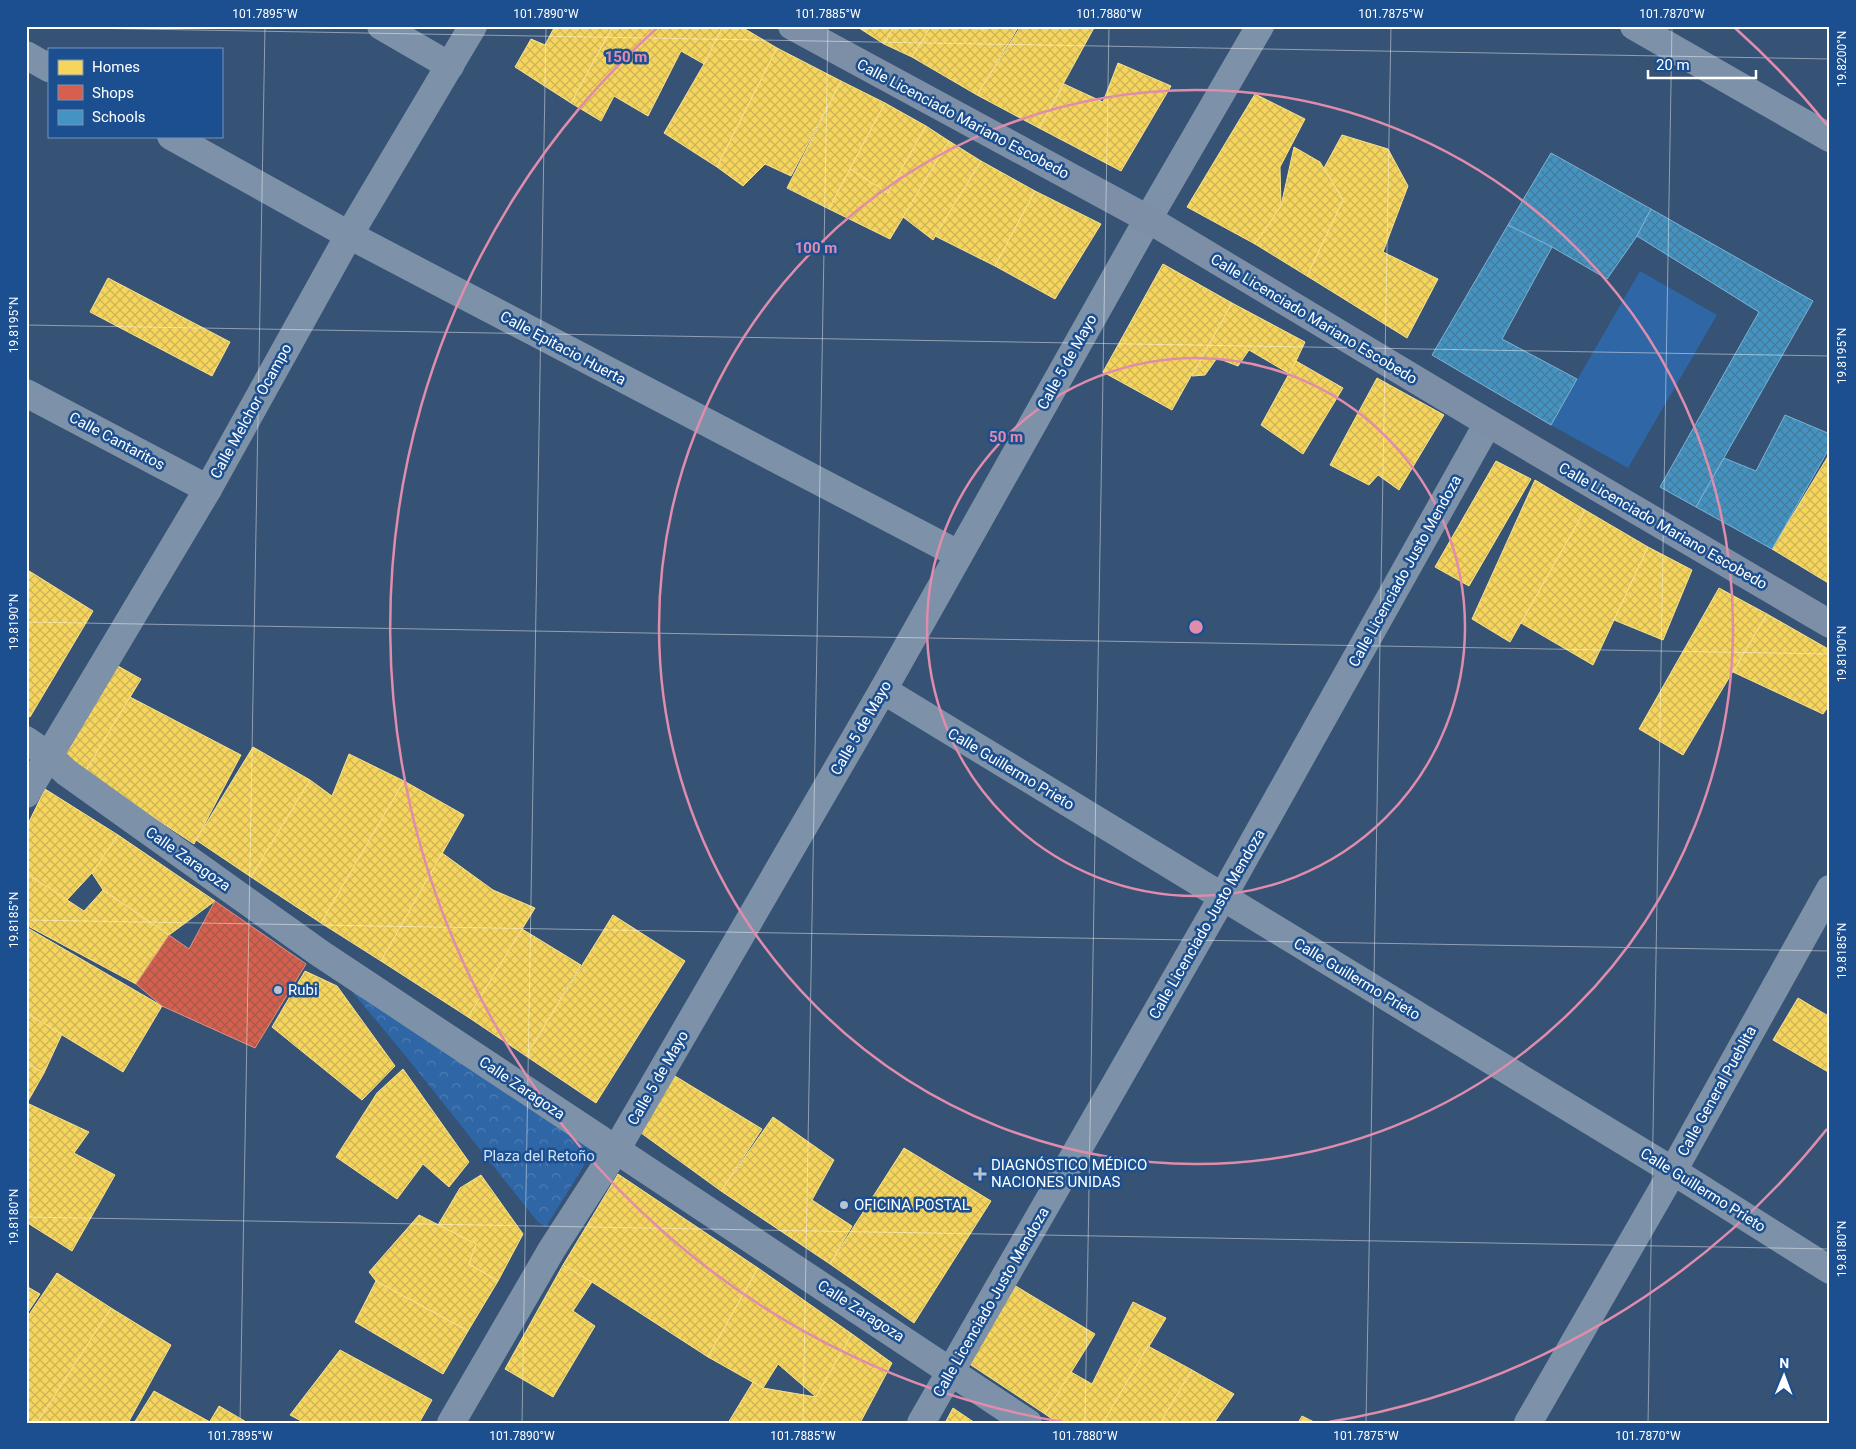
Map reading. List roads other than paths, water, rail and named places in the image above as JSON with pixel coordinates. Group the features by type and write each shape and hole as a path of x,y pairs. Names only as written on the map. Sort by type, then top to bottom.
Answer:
{"main road":[{"name":"Calle Licenciado Mariano Escobedo","path":"792,26 1148,219 1488,423 1830,624"}],"street":[{"path":"381,26 450,66"},
{"name":"Calle Melchor Ocampo","path":"26,794 208,489 349,235 473,26"},
{"name":"Calle 5 de Mayo","path":"451,1423 552,1249 616,1150 883,690 1148,219 1260,26"},
{"path":"1634,26 1830,138"},
{"path":"26,55 48,67"},
{"name":"Calle Epitacio Huerta","path":"175,138 349,235 958,554"},
{"name":"Calle Cantaritos","path":"26,393 208,489"},
{"name":"Calle Licenciado Justo Mendoza","path":"921,1423 1222,898 1488,423"},
{"name":"Calle Guillermo Prieto","path":"883,690 1222,898 1673,1170 1830,1270"},
{"name":"Calle Zaragoza","path":"26,740 66,772 321,954 951,1370 1028,1423"},
{"name":"Calle General Pueblita","path":"1528,1423 1673,1170 1830,889"}],"place":[{"name":"Rubi","path":"278,990"},
{"name":"DIAGNÓSTICO MÉDICO NACIONES UNIDAS","path":"980,1174"},
{"name":"OFICINA POSTAL","path":"844,1205"}],"park label":[{"name":"Plaza del Retoño","path":"539,1156"}]}
